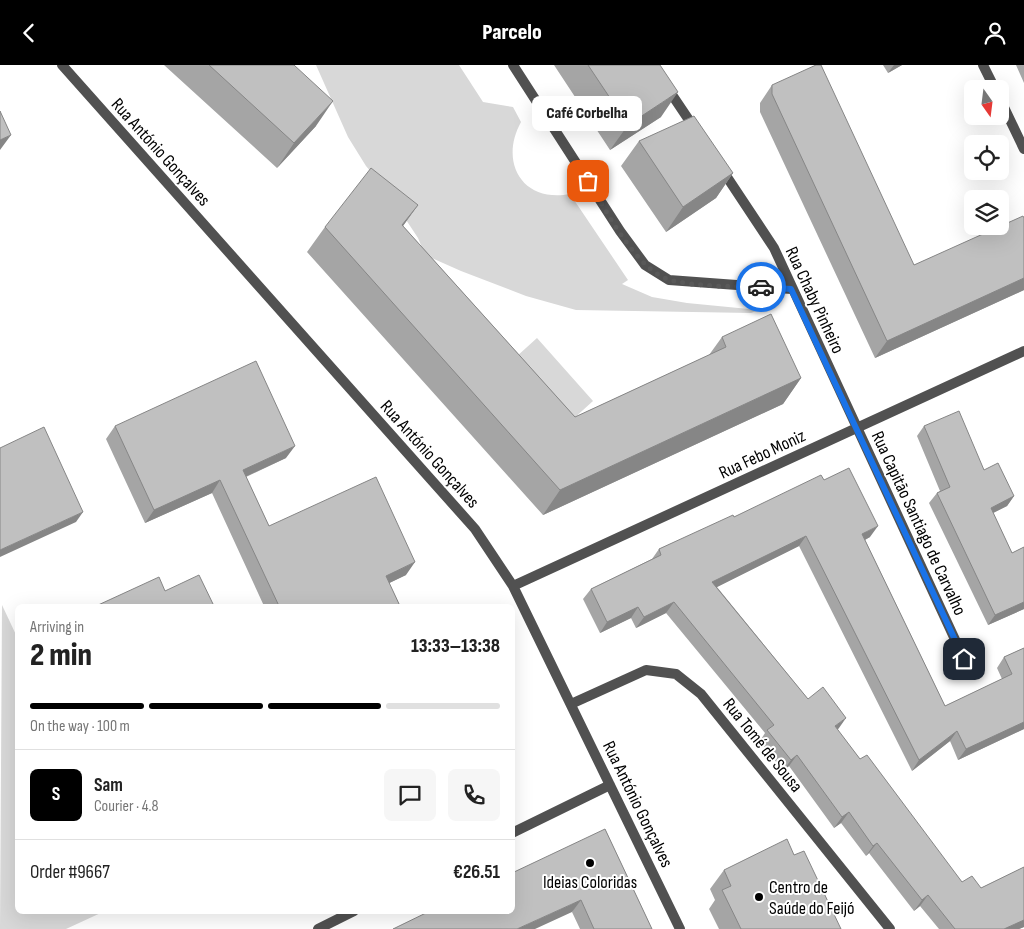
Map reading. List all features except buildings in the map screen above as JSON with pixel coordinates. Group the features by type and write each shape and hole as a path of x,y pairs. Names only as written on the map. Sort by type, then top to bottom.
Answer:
{"street":[{"name":"Rua António Gonçalves","path":"62,65 475,529 513,586 680,929"},
{"path":"513,65 620,231 645,265 669,280 791,289"},
{"path":"652,65 702,140"},
{"path":"984,65 991,80"},
{"path":"1009,118 1024,149"},
{"name":"Rua Chaby Pinheiro","path":"713,157 774,248 791,289 856,428"},
{"name":"Rua Febo Moniz","path":"513,586 1024,351"},
{"name":"Rua Capitão Santiago de Carvalho","path":"856,428 964,659"},
{"name":"Rua Tomé de Sousa","path":"571,704 646,670 676,674 701,694 890,929"},
{"path":"515,832 610,785"},
{"path":"318,929 348,914"}],"shaded area":[{"path":"316,65 459,65 483,102 513,107 521,122 515,137 513,151 514,165 519,176 528,186 539,192 553,195 570,194 628,280 622,284 652,297 687,303 759,310 751,313 576,310 526,296 425,255 418,238 387,191 366,166 348,137"},
{"path":"537,338 593,401 561,430 505,367"},
{"path":"2,605 15,633 15,914 98,914 66,929 0,929"}],"way so far":[{"path":"588,181 620,231 645,265 669,280 761,287"}],"place":[{"name":"Café Corbelha","path":"588,181"},
{"name":"Ideias Coloridas","path":"590,863"},
{"name":"Centro de Saúde do Feijó","path":"759,897"}],"route":[{"path":"761,287 791,289 964,659"}]}
